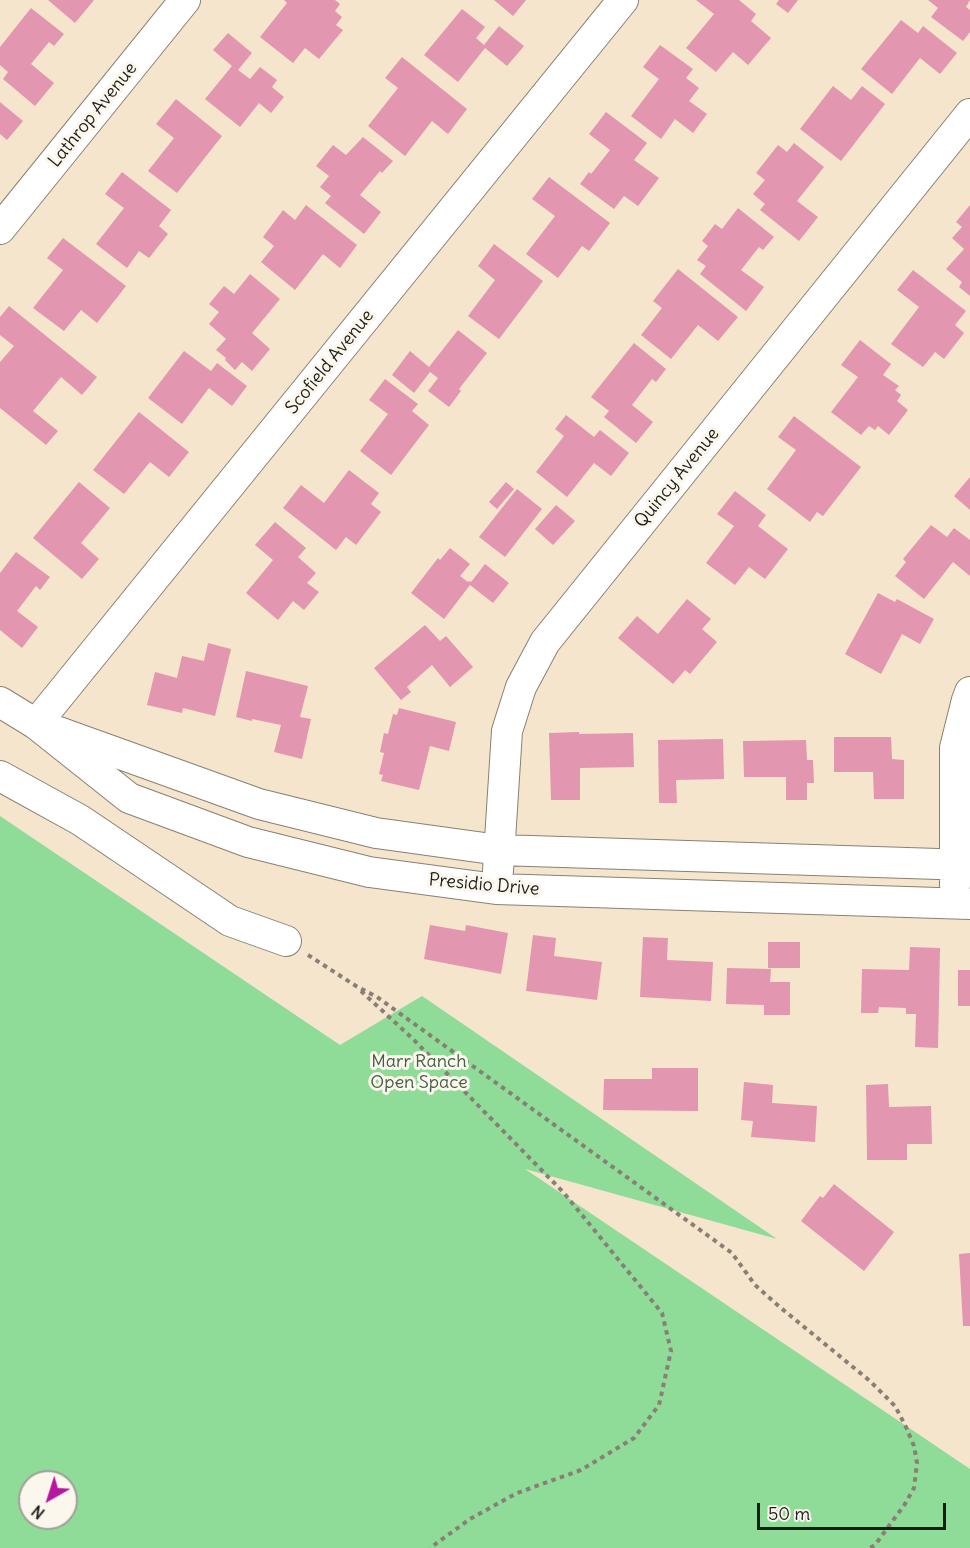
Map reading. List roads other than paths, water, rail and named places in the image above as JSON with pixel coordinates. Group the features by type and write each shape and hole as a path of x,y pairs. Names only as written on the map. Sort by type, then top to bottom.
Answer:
{"street":[{"name":"Lathrop Avenue","path":"0,229 185,0"},
{"name":"Scofield Avenue","path":"36,724 623,0"},
{"name":"Quincy Avenue","path":"496,889 507,731 520,687 545,642 970,114"},
{"path":"962,904 963,865 956,748 970,692"},
{"name":"Presidio Drive","path":"0,702 36,724 129,798 248,842 369,872 496,889 962,904"},
{"name":"Presidio Drive","path":"36,724 259,804 376,833 499,850 963,865"},
{"path":"0,776 80,820 230,921 286,941"}],"park label":[{"name":"Marr Ranch Open Space","path":"419,1072"}]}
